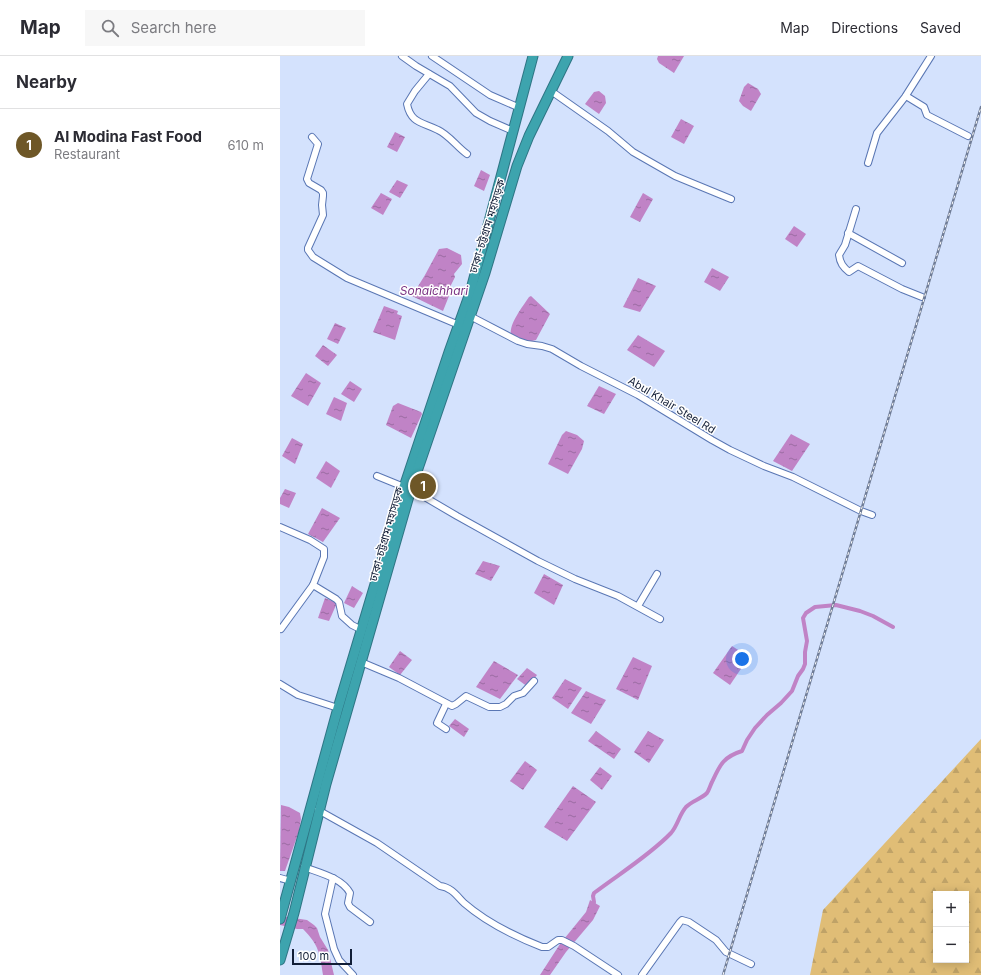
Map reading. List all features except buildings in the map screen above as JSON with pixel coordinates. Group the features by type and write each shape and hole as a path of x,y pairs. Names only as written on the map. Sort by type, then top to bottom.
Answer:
{"highway":[{"name":"ঢাকা-চট্টগ্রাম মহাসড়ক","path":"281,914 338,708 362,630 459,325 466,315 478,263 533,56"},
{"name":"ঢাকা-চট্টগ্রাম মহাসড়ক","path":"280,960 294,913 318,810 361,662 408,488 466,315 488,265 517,166 529,136 568,56"},
{"path":"478,263 488,265"}],"street":[{"path":"402,56 450,86 476,112 490,121 513,131"},
{"path":"432,56 490,94 520,108"},
{"path":"868,164 877,133 906,96 931,56"},
{"path":"429,74 415,91 407,104 408,111 416,120 425,126 438,130 467,154"},
{"path":"551,91 608,131 633,152 675,176 731,199"},
{"path":"906,96 924,107 927,115 968,136"},
{"path":"312,137 318,144 307,179 309,183 321,190 323,193 323,215 308,248 309,254 347,278 459,325"},
{"path":"856,209 845,245 838,255 843,267 849,272 858,266 902,289 922,296"},
{"path":"848,233 902,263"},
{"name":"Abul Khair Steel Rd","path":"466,315 518,341 552,349 586,369 638,395 730,450 764,466 793,477 872,515"},
{"path":"377,476 408,488 538,561 638,606 660,619"},
{"path":"280,527 310,540 324,549 324,557 313,585 281,629"},
{"path":"638,606 657,574"},
{"path":"313,585 336,599 339,602 342,616 352,625 362,630"},
{"path":"361,662 410,684 446,704 454,706 466,696 489,707 500,707 506,704 514,696 523,693 534,681"},
{"path":"280,684 298,695 338,708"},
{"path":"446,704 437,723 446,729"},
{"path":"318,810 377,842 440,886 445,886 453,891 482,917 509,932 542,947 548,946 558,940 562,940 574,946 618,975"},
{"path":"304,867 333,878 347,888 350,894 348,903 350,907 370,922"},
{"path":"280,878 291,881"},
{"path":"333,878 325,914 334,949 340,960 353,975"},
{"path":"642,975 682,920 689,922 716,940 726,952 751,964"}],"green space":[{"path":"981,739 981,975 810,975 823,910"}],"water":[{"path":"658,56 684,56 674,73 659,63 657,59"},
{"path":"748,83 758,89 761,94 751,111 743,106 739,101 744,87"},
{"path":"599,91 605,96 606,103 599,114 585,104 594,92"},
{"path":"681,119 694,126 684,144 671,137"},
{"path":"395,132 405,137 397,152 387,147"},
{"path":"481,170 490,175 484,191 474,186"},
{"path":"397,180 408,185 400,198 389,192"},
{"path":"381,193 392,199 383,215 371,208"},
{"path":"643,193 653,199 640,222 630,217"},
{"path":"794,226 806,234 797,247 785,239"},
{"name":"Sonaichhari","path":"447,248 461,255 462,264 454,274 455,277 449,289 451,291 443,311 412,296 439,249"},
{"path":"712,268 729,277 720,291 704,282"},
{"path":"638,278 656,286 640,312 623,307"},
{"path":"531,296 550,314 536,340 528,342 511,334 511,330 517,315"},
{"path":"384,306 398,311 397,314 402,316 395,340 373,332"},
{"path":"335,323 346,328 338,344 327,339"},
{"path":"638,335 665,351 654,367 627,350"},
{"path":"323,345 337,355 328,366 315,356"},
{"path":"306,373 321,383 308,406 291,396"},
{"path":"350,381 362,389 354,402 341,394"},
{"path":"599,386 616,394 604,414 587,406"},
{"path":"334,397 347,403 341,421 326,414"},
{"path":"398,403 421,412 422,414 411,438 386,425 393,406"},
{"path":"566,431 577,435 584,441 582,449 568,474 548,464 562,435"},
{"path":"791,434 810,444 792,471 773,461"},
{"path":"292,438 303,444 295,464 282,456"},
{"path":"326,461 340,471 331,488 316,478"},
{"path":"285,489 296,493 289,508 280,504 280,498"},
{"path":"322,508 340,518 323,542 308,534"},
{"path":"483,561 500,566 491,581 475,574"},
{"path":"544,574 563,585 554,605 534,593"},
{"path":"352,586 363,593 354,608 344,603"},
{"path":"325,598 337,603 329,621 318,618"},
{"path":"732,646 749,657 730,685 713,673"},
{"path":"400,651 412,660 400,675 389,667"},
{"path":"633,657 652,666 638,700 616,689"},
{"path":"494,661 518,675 500,699 476,687"},
{"path":"527,668 537,675 528,687 517,679"},
{"path":"565,679 582,688 568,709 552,698"},
{"path":"586,691 606,700 591,724 571,713"},
{"path":"455,719 469,729 464,737 449,726"},
{"path":"596,731 621,749 614,759 588,741"},
{"path":"648,731 664,740 649,763 634,752"},
{"path":"525,761 537,770 523,790 510,781"},
{"path":"600,767 612,776 602,790 590,780"},
{"path":"573,786 596,802 567,841 544,827"},
{"path":"281,805 289,807 300,813 301,819 299,831 285,871 280,871"},
{"path":"590,900 600,906 593,920 566,952 550,975 540,975 560,944 586,912"},
{"path":"280,916 307,920 317,928 320,937 328,950 334,975 323,975 321,961 316,945 303,929 280,925"}],"waterway":[{"path":"593,906 594,893 644,857 671,833 686,807 707,793 717,771 723,762 730,756 742,751 755,728 792,691 805,664 807,641 803,618 806,613 815,607 836,605 873,616 893,627"}],"railway":[{"path":"723,975 981,107"}],"place":[{"name":"Al Modina Fast Food","path":"423,486"}]}
